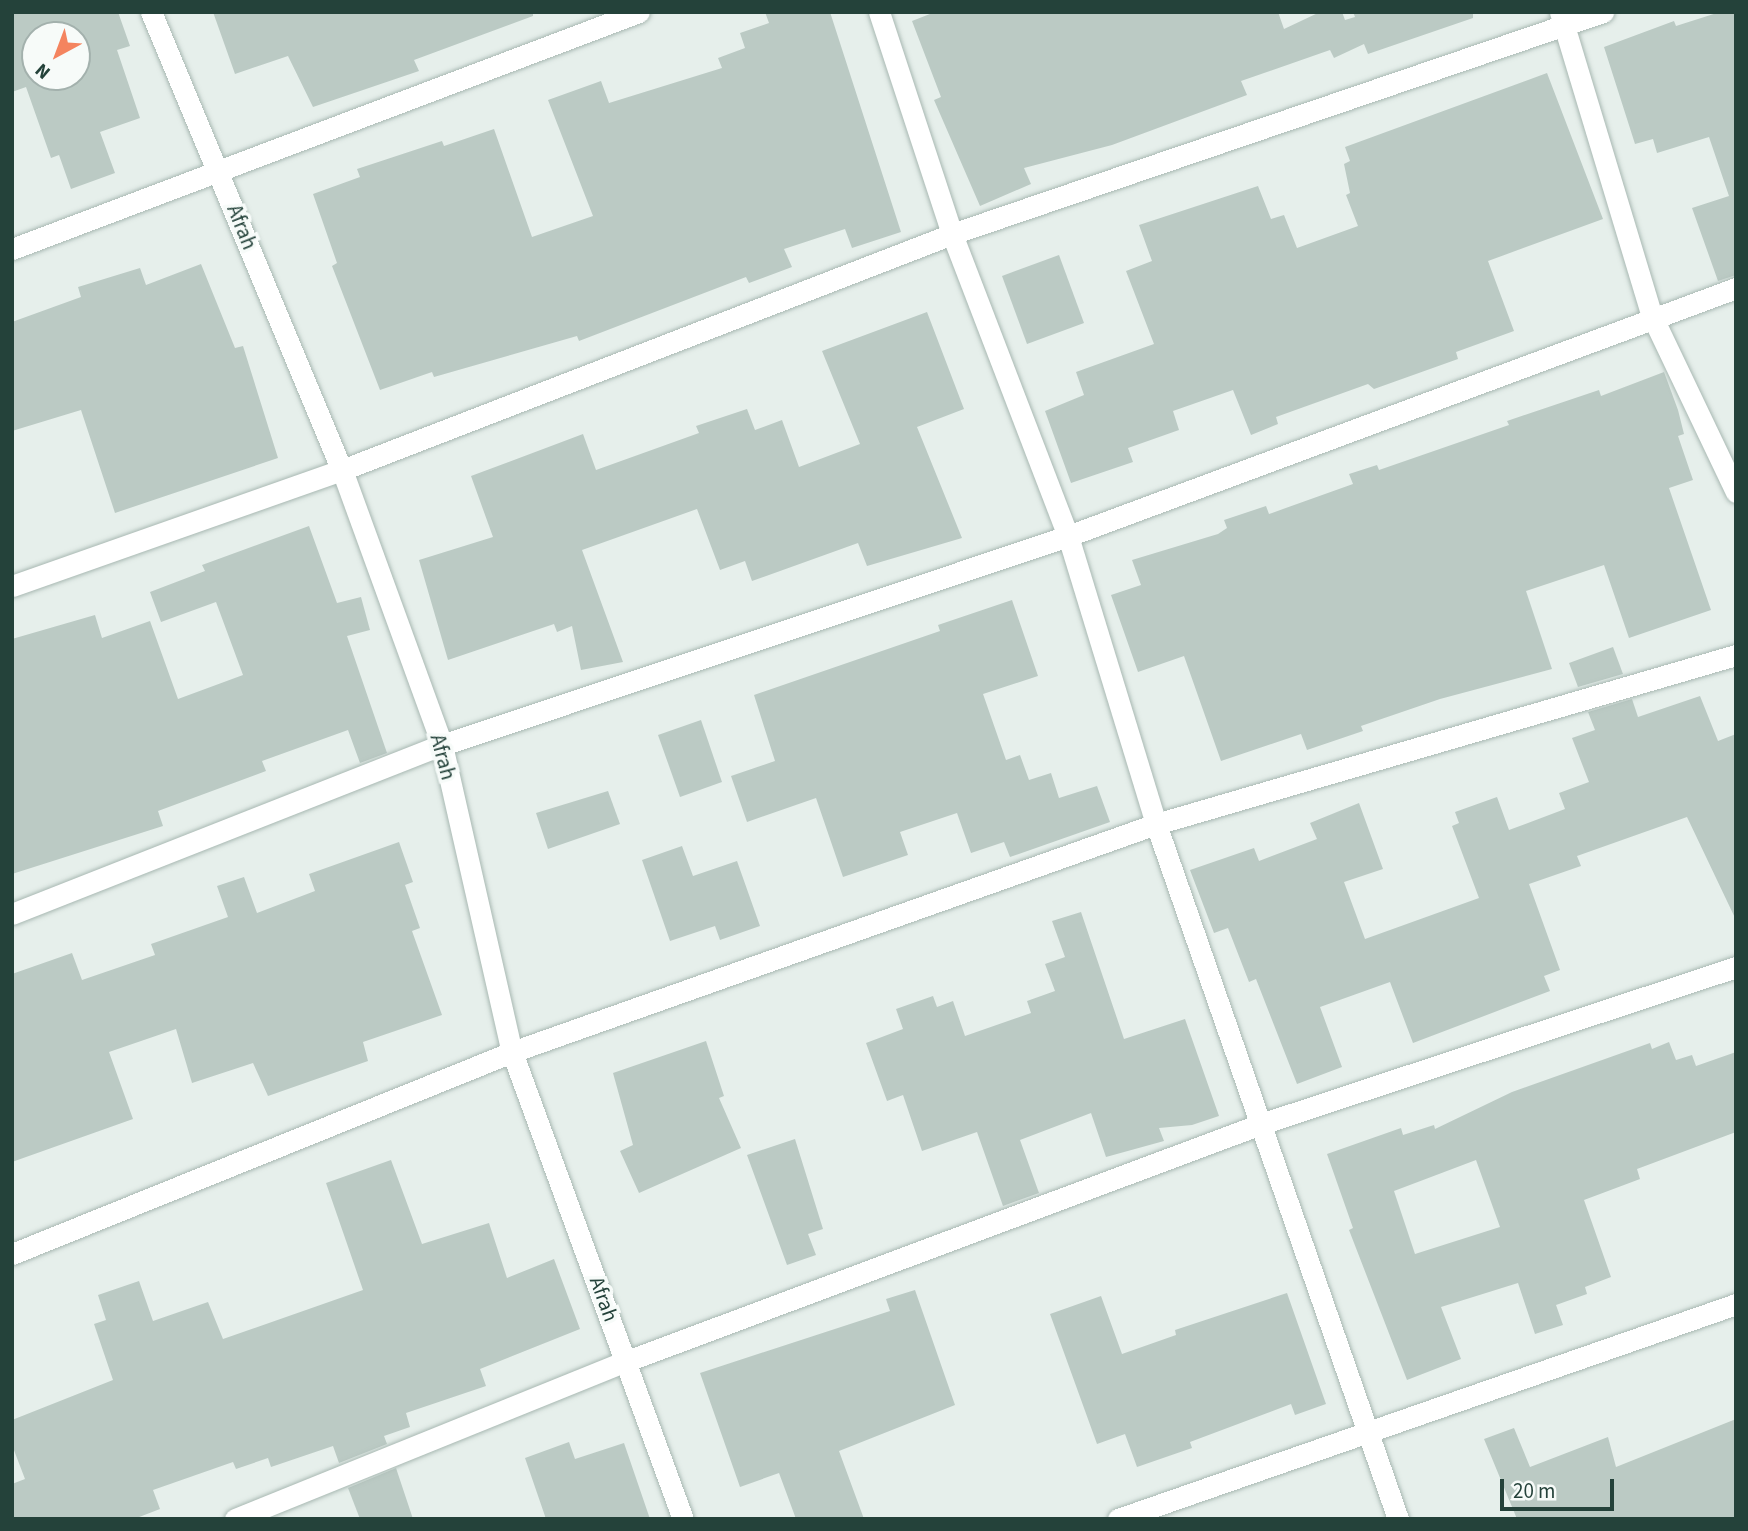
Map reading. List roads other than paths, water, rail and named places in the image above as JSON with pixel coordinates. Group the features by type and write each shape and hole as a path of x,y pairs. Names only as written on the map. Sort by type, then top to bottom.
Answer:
{"street":[{"name":"Afrah","path":"151,12 342,470 442,745 512,1052 683,1519"},
{"path":"12,249 639,12"},
{"path":"879,12 952,234 1068,536 1156,824 1398,1519"},
{"path":"12,586 342,470 952,234 1562,20 1603,12"},
{"path":"1562,20 1652,316 1736,492"},
{"path":"12,914 442,745 1068,536 1652,316 1736,288"},
{"path":"12,1254 512,1052 1156,824 1736,655"},
{"path":"235,1519 627,1361 1261,1124 1736,967"},
{"path":"1118,1519 1736,1304"}]}
